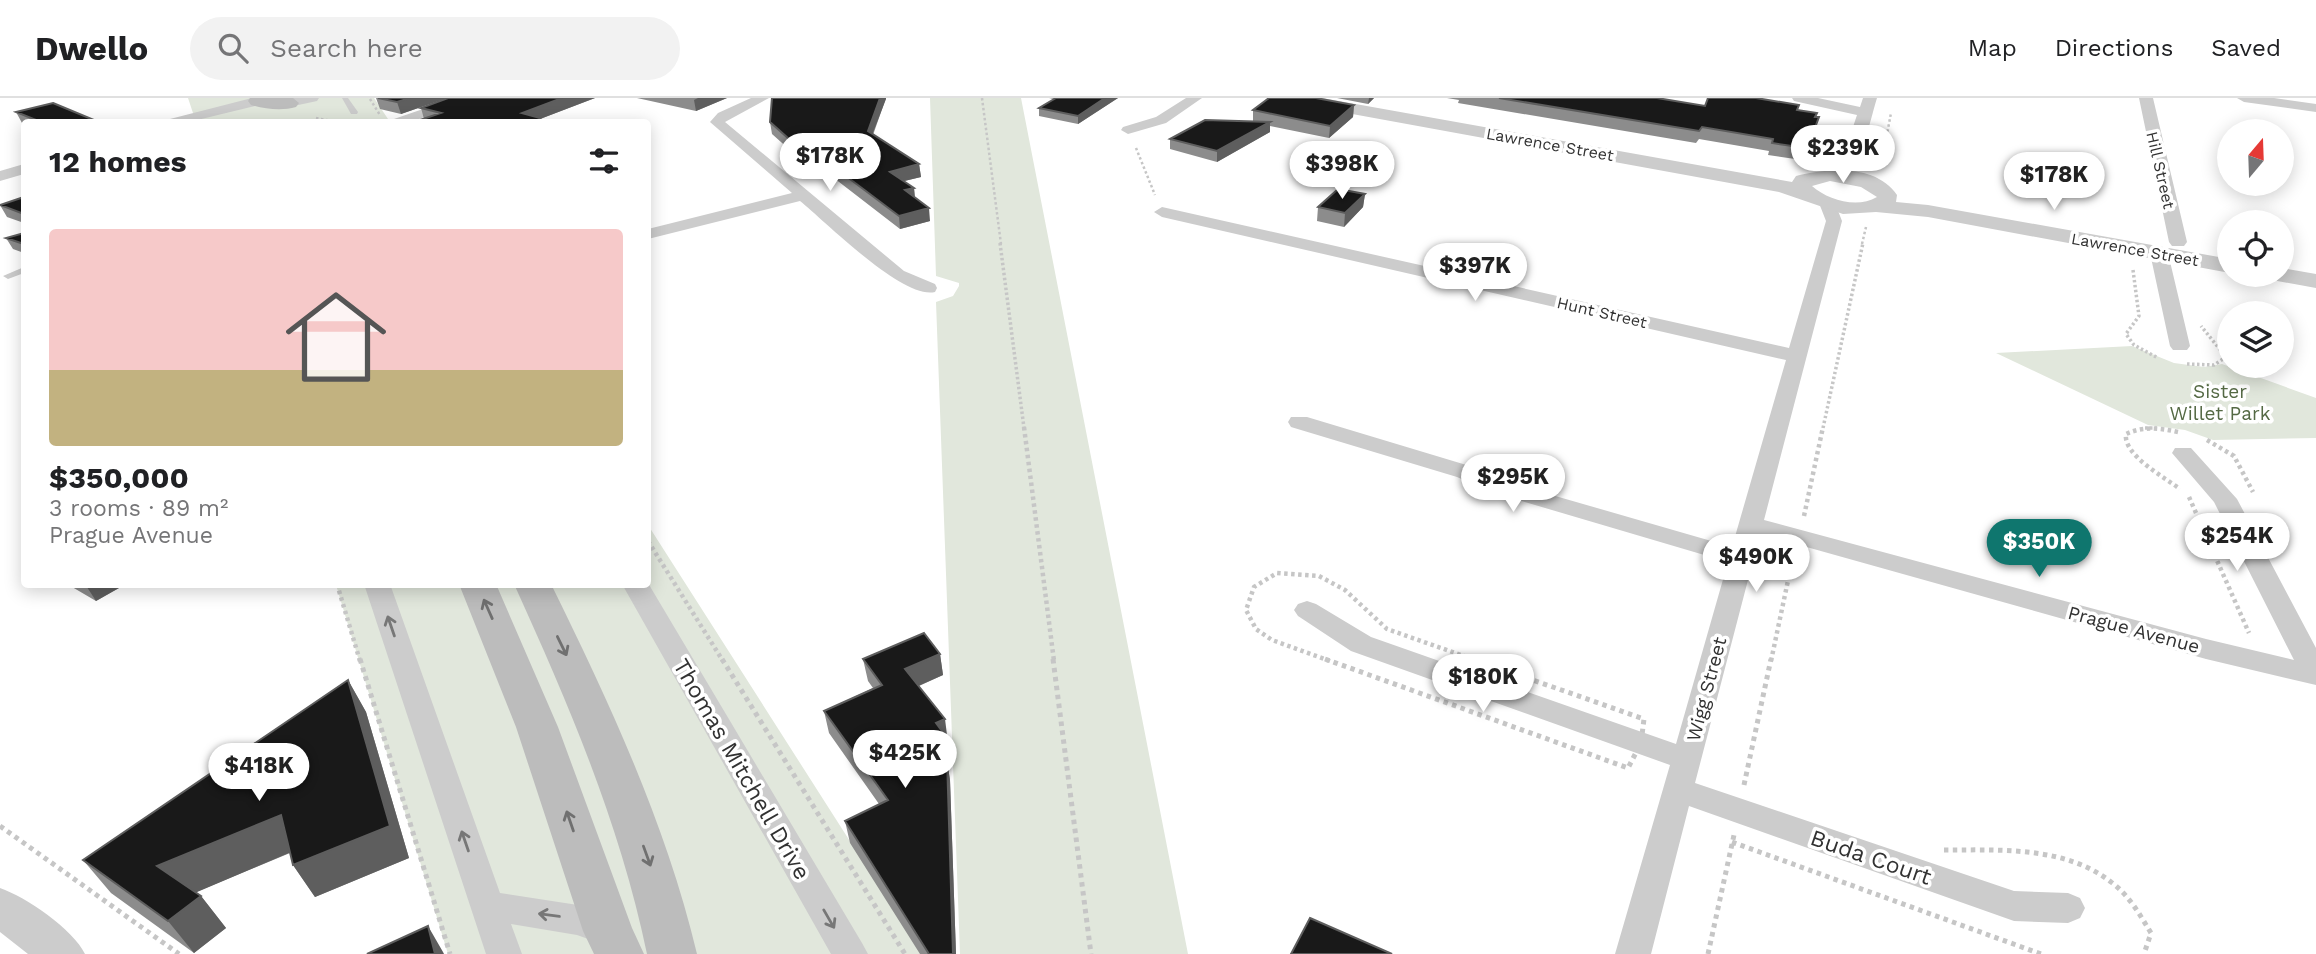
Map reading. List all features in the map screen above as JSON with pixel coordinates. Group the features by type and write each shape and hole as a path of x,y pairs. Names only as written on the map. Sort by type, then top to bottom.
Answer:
{"main road":[{"path":"261,107 288,101 297,119"},
{"path":"479,588 537,727 614,942"},
{"path":"534,588 581,685 648,856 672,954"}],"street":[{"path":"205,98 219,112"},
{"path":"288,101 312,98"},
{"path":"408,119 468,98"},
{"path":"762,98 718,119 717,122 898,275 928,288"},
{"path":"1131,136 1195,98"},
{"name":"Lawrence Street","path":"1292,98 1492,128"},
{"name":"Lawrence Street","path":"1354,98 1782,186 1815,182"},
{"path":"1799,98 1867,105 1850,159 1815,182"},
{"name":"Hill Street","path":"2146,98 2169,248 2180,346"},
{"path":"2244,98 2316,108"},
{"path":"189,119 261,107"},
{"path":"194,119 219,112"},
{"path":"1850,159 1871,196"},
{"path":"0,176 21,170"},
{"path":"1815,182 1871,196"},
{"path":"1815,182 1831,212 1871,196"},
{"path":"651,233 804,195"},
{"name":"Lawrence Street","path":"1871,196 1928,211 2169,248 2217,250"},
{"name":"Hunt Street","path":"1162,212 1797,356"},
{"name":"Wigg Street","path":"1633,954 1797,356 1831,212"},
{"name":"Lawrence Street","path":"2169,248 2217,262"},
{"path":"2294,262 2316,266"},
{"path":"2294,277 2316,281"},
{"path":"1299,422 1465,472 1499,487 1742,558"},
{"path":"2183,453 2225,499 2316,675"},
{"name":"Prague Avenue","path":"1751,524 1803,548 2316,675"},
{"path":"378,588 503,954"},
{"name":"Thomas Mitchell Drive","path":"637,588 850,954"},
{"name":"Buda Court","path":"1307,610 1361,645 1682,774 1743,806 2014,906 2068,908"},
{"path":"487,906 578,920 614,942"},
{"path":"0,907 62,954"}],"lane":[{"path":"345,98 354,112"},
{"path":"8,276 21,271"}],"path":[{"path":"982,98 1091,954"},
{"path":"1708,954 1743,806 1794,555 1803,548 1871,196 1893,104"},
{"path":"1131,136 1162,212"},
{"path":"651,546 905,954"},
{"path":"338,588 450,954"},
{"path":"1743,806 2041,954"},
{"path":"0,826 179,954"},
{"path":"1941,850 2039,852 2081,863 2100,872 2130,900 2144,918 2151,933 2144,954"}],"green space":[{"path":"188,98 374,98 388,119 195,119"},
{"path":"930,98 1021,98 1188,954 960,954 936,302 953,296 959,283 936,276"},
{"name":"Sister Willet Park","path":"2132,346 2174,363 2204,367 2217,365 2217,378 2261,378 2316,398 2316,438 2213,440 2185,430 2148,425 1996,353"},
{"path":"651,530 922,954 448,954 337,588 651,588"}],"building":[{"path":"378,98 410,98 397,102"},
{"path":"448,98 562,98 522,113 540,118 537,119 423,119 441,113 421,108"},
{"path":"772,98 880,98 868,131 919,164 890,172 914,188 905,190 929,208 899,216 806,146 798,147 770,122"},
{"path":"1056,98 1105,98 1078,116 1039,108"},
{"path":"1269,98 1316,98 1354,105 1330,126 1253,110"},
{"path":"1499,98 1657,98 1705,106 1708,98 1756,98 1799,105 1797,110 1817,113 1815,117 1819,117 1810,141 1802,140 1799,147 1772,143 1773,139 1702,127 1699,131"},
{"path":"53,103 92,119 34,119 16,112"},
{"path":"1205,120 1270,122 1217,151 1170,139"},
{"path":"1338,189 1365,194 1345,213 1318,207"},
{"path":"21,198 21,213 0,205"},
{"path":"21,234 21,243 6,238"},
{"path":"924,633 940,654 905,669 945,719 936,723 947,738 936,743 947,758 953,954 929,954 845,821 888,800 824,711 882,685 863,659"},
{"path":"348,680 390,826 293,865 281,815 157,866 201,896 168,921 83,860"},
{"path":"1310,918 1392,954 1291,954"},
{"path":"428,926 435,954 367,954"}]}
